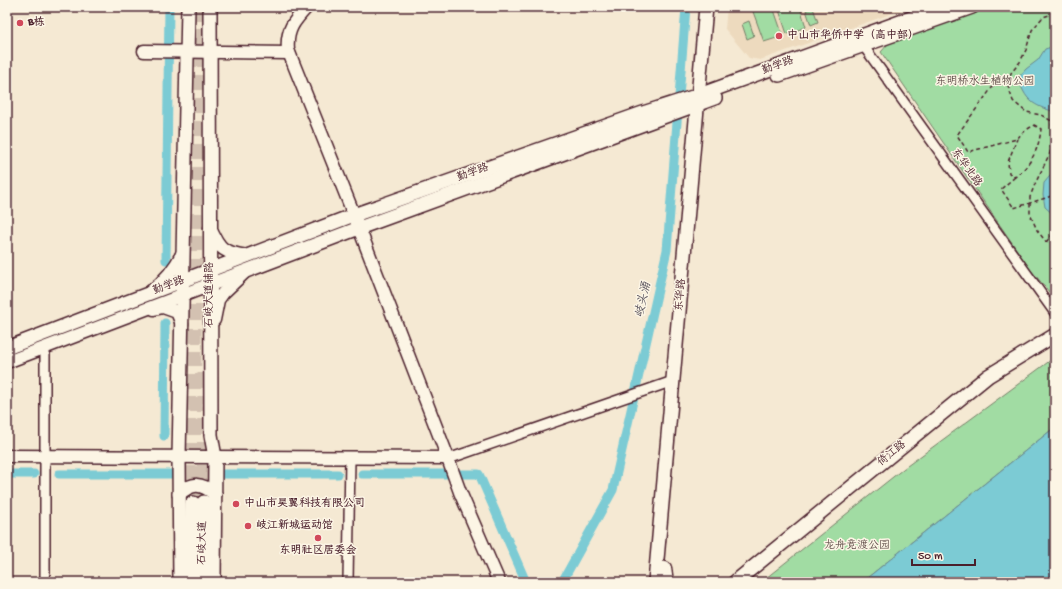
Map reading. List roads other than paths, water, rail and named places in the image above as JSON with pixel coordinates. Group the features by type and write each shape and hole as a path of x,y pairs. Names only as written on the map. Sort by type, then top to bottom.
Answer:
{"main road":[{"path":"180,582 179,456 182,324 179,297 183,281 183,51 188,7"},
{"name":"石岐大道辅路","path":"210,7 211,435 215,457 204,500 214,582"},
{"name":"东华路","path":"664,582 702,98 706,7"},
{"name":"东华路","path":"655,582 673,381 702,98 714,7"},
{"name":"勤学路","path":"7,348 354,215 702,98 860,41 941,7"},
{"name":"勤学路","path":"860,41 972,7"},
{"name":"勤学路","path":"179,297 661,112"},
{"name":"倚江路","path":"735,582 988,376 1055,335"},
{"name":"倚江路","path":"750,582 991,383 1055,344"},
{"path":"179,494 186,487 200,485 207,488 204,500"},
{"name":"石岐大道","path":"192,582 204,500"},
{"name":"石岐大道","path":"203,582 204,500"}],"street":[{"path":"306,7 294,21 287,41 289,53 354,215 460,492 499,582"},
{"name":"东华北路","path":"860,41 1055,313"},
{"path":"147,51 289,53"},
{"path":"210,227 216,242 222,249 229,253 247,256"},
{"path":"144,295 168,277 177,266 183,252"},
{"path":"210,339 218,300 223,293 246,271"},
{"path":"7,362 179,297"},
{"path":"126,316 163,307 177,312 182,324"},
{"path":"45,347 45,582"},
{"path":"7,456 448,459 673,381"},
{"path":"348,582 350,458"},
{"path":"665,568 667,582"}],"water":[{"path":"1055,46 1055,112 1041,107 1031,101 1024,92 1018,78 1026,69 1038,60 1045,49"},
{"path":"1055,170 1055,216 1045,207 1043,195 1044,183"},
{"path":"1055,427 1055,582 862,582"}],"waterway":[{"path":"166,260 169,7"},
{"name":"岐头涌","path":"562,582 613,490 667,250 686,7"},
{"path":"164,436 165,323"},
{"path":"7,474 34,474"},
{"path":"59,474 338,474"},
{"path":"362,474 479,474 526,582"}],"tunnel":[{"path":"193,504 196,7"},
{"path":"204,503 205,372"}],"place":[{"name":"B栋","path":"20,23"},
{"name":"中山市华侨中学（高中部）","path":"779,36"},
{"name":"中山市昊翼科技有限公司","path":"236,504"},
{"name":"岐江新城运动馆","path":"248,526"},
{"name":"东明社区居委会","path":"318,538"}],"park label":[{"name":"东明桥水生植物公园","path":"985,82"},
{"name":"龙舟竞渡公园","path":"857,546"}]}
